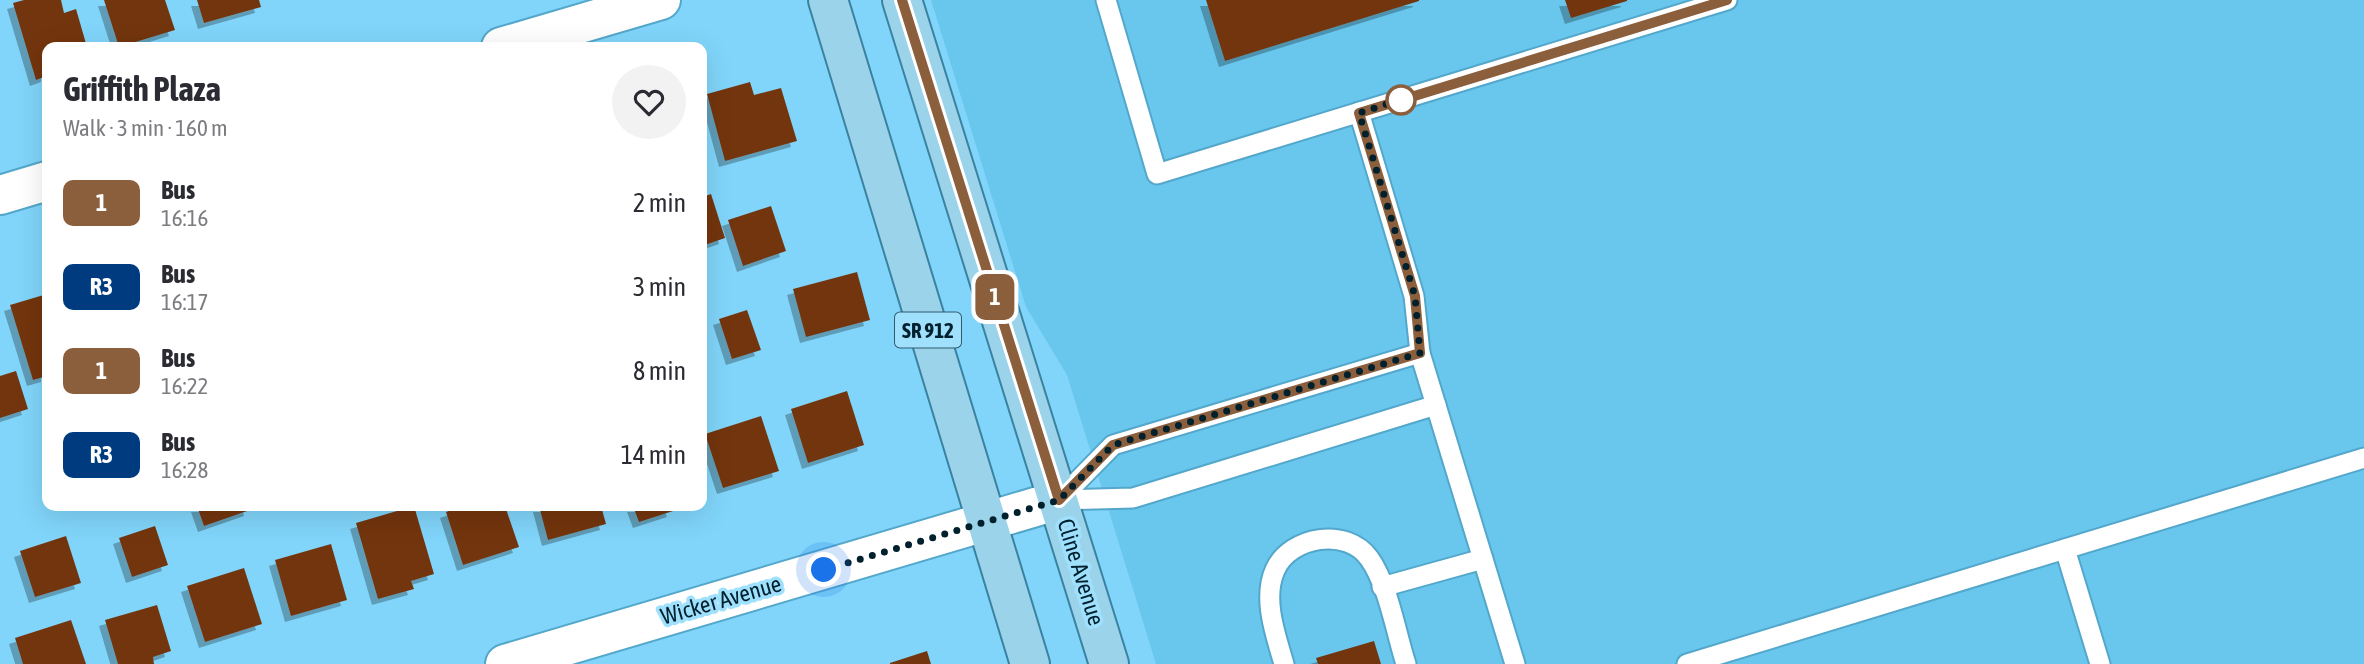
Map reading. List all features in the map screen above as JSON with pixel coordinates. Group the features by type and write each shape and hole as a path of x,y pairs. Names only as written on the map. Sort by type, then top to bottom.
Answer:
{"main road":[{"name":"SR 912","path":"828,0 1030,664"},
{"name":"Cline Avenue","path":"902,0 1109,664"}],"street":[{"path":"518,42 661,0"},
{"path":"0,195 42,182"},
{"name":"Wicker Avenue","path":"505,664 1059,500"}],"lane":[{"path":"1106,0 1157,174 1727,0"},
{"path":"1359,113 1415,296 1420,353 1515,664"},
{"path":"1059,500 1113,445 1420,353"},
{"path":"1059,500 1133,498 1437,405"},
{"path":"1687,664 2364,458"},
{"path":"1284,664 1276,637 1269,593 1274,570 1284,555 1305,544 1328,538 1350,541 1368,556 1382,587 1406,664"},
{"path":"2065,549 2100,664"},
{"path":"1382,587 1483,559"}],"shaded area":[{"path":"931,0 2364,0 2364,664 1156,664 1067,375 1026,307"}],"building":[{"path":"24,0 61,0 64,13 76,9 86,42 42,42 42,78 36,80 13,3"},
{"path":"104,0 165,0 175,30 135,42 117,42"},
{"path":"197,0 259,0 261,7 204,23"},
{"path":"1206,0 1419,0 1419,1 1225,61"},
{"path":"1565,0 1627,0 1627,1 1571,18"},
{"path":"750,82 754,95 781,88 797,141 725,161 707,94"},
{"path":"711,194 725,238 707,244 707,195"},
{"path":"771,206 786,251 743,266 728,220"},
{"path":"857,272 870,320 806,337 793,289"},
{"path":"42,295 42,377 33,380 10,305"},
{"path":"747,310 761,350 732,359 719,319"},
{"path":"16,371 28,409 0,418 0,376"},
{"path":"847,391 864,445 808,463 791,409"},
{"path":"761,416 779,471 723,488 707,433"},
{"path":"199,511 247,511 204,526"},
{"path":"397,511 415,511 434,574 411,581 414,589 378,599 356,523"},
{"path":"507,511 519,547 463,565 446,512"},
{"path":"540,511 602,511 606,524 548,540"},
{"path":"635,511 673,511 639,522"},
{"path":"155,526 168,565 132,577 119,538"},
{"path":"66,536 81,583 35,597 20,551"},
{"path":"331,544 347,600 291,616 275,560"},
{"path":"244,568 262,624 205,642 187,586"},
{"path":"157,605 171,651 153,657 154,664 118,664 105,620"},
{"path":"71,620 86,664 23,664 15,638"},
{"path":"1374,641 1381,664 1318,664 1316,658"},
{"path":"927,651 931,664 890,664 890,663"}],"bus line":[{"name":"1","path":"902,0 1059,500 1113,445 1420,353 1415,296 1359,113 1727,0"}],"route":[{"path":"824,570 1059,500 1113,445 1420,353 1415,296 1359,113 1409,97 1401,100"}]}
